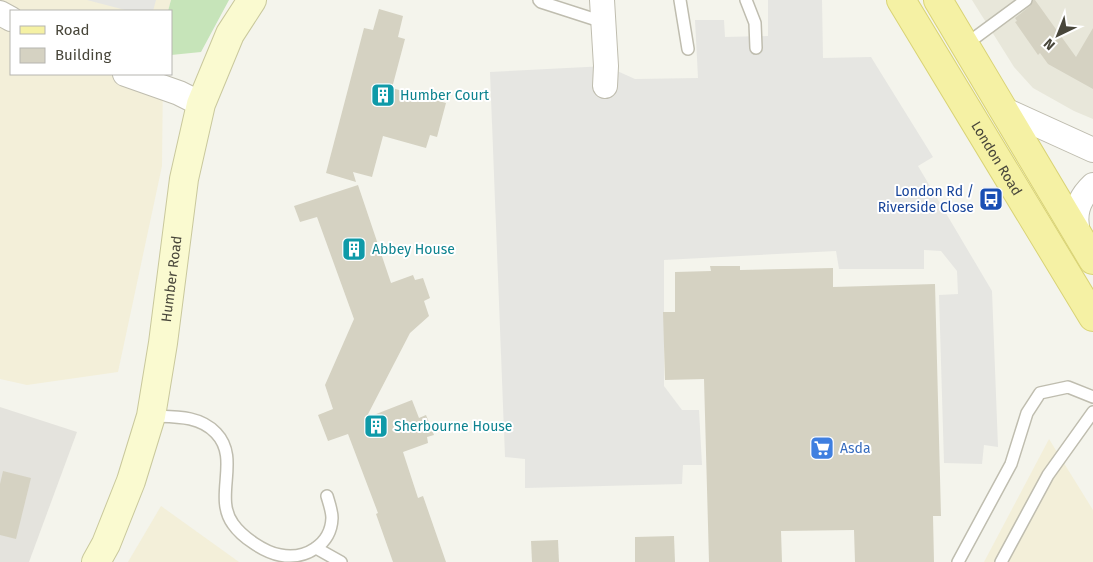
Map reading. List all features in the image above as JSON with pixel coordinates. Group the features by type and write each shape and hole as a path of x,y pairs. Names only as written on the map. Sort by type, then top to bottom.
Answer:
{"main road":[{"name":"Humber Road","path":"96,562 106,544 131,481 151,416 163,342 184,179 201,104 230,34 252,0"},
{"name":"London Road","path":"901,0 1093,317"},
{"path":"938,0 1093,260"}],"street":[{"path":"603,6 606,86"},
{"path":"128,75 179,93 201,104"},
{"path":"1005,110 1093,150"},
{"path":"1079,236 1076,224 1078,207 1081,199 1093,185"}],"lane":[{"path":"539,0 541,2 603,6"},
{"path":"680,0 688,49"},
{"path":"746,0 755,23 756,48"},
{"path":"965,45 1026,0"},
{"path":"958,562 1011,464 1027,413 1040,393 1068,387 1093,397"},
{"path":"1001,562 1048,474 1093,412"},
{"path":"151,416 197,420 210,427 225,443 228,457 227,513 233,524 245,536 265,549 280,555 306,554 316,548 324,540 330,528 332,516 327,496"},
{"path":"316,548 341,562"}],"shaded area":[{"path":"0,0 171,0 168,10 10,10 10,75 163,75 162,166 118,372 27,385 0,379"},
{"path":"87,0 156,0 153,10 125,10"},
{"path":"768,0 822,0 823,58 871,57 933,157 918,166 992,291 998,447 984,445 982,464 944,463 939,295 958,294 957,271 941,251 924,250 924,269 839,269 836,251 664,260 664,386 682,410 699,410 702,465 683,465 682,484 525,488 525,459 505,457 490,72 606,66 635,79 698,78 695,20 724,20 725,37 768,36"},
{"path":"972,0 1093,0 1093,119 1074,111 1033,88 1014,67"},
{"path":"0,407 77,432 29,562 0,562"},
{"path":"1049,439 1093,510 1093,562 984,562"},
{"path":"161,506 239,562 128,562"}],"green space":[{"path":"171,0 229,0 201,52 172,55 172,10 168,10"}],"building":[{"path":"1033,0 1035,0 1076,57 1093,28 1093,89 1048,64 1040,53 1038,55 1015,22 1017,21 1015,18 1030,6"},
{"name":"Humber Court","path":"379,9 403,16 398,37 405,39 392,88 446,103 437,137 430,135 426,148 383,136 372,177 353,172 356,182 326,173 364,28 373,30"},
{"path":"358,185 391,283 413,275 415,280 423,278 430,298 424,301 429,316 410,333 366,418 412,400 419,418 426,415 434,435 427,437 428,443 403,452 418,498 423,496 446,562 393,562 376,514 378,513 348,434 328,441 318,415 333,409 325,385 354,319 317,217 300,222 294,206"},
{"name":"Asda","path":"710,266 740,266 740,270 833,268 833,287 935,284 941,516 933,516 934,562 855,562 854,530 781,531 782,562 709,562 704,379 665,380 663,312 675,312 675,272 711,271"},
{"path":"3,471 31,478 16,539 0,535 0,484"},
{"path":"674,536 675,562 635,562 635,537"},
{"path":"558,540 559,562 532,562 531,541"}],"place":[{"name":"Humber Court","path":"383,95"},
{"name":"London Rd / Riverside Close","path":"991,199"},
{"name":"Abbey House","path":"354,249"},
{"name":"Sherbourne House","path":"376,426"},
{"name":"Asda","path":"822,448"}]}
